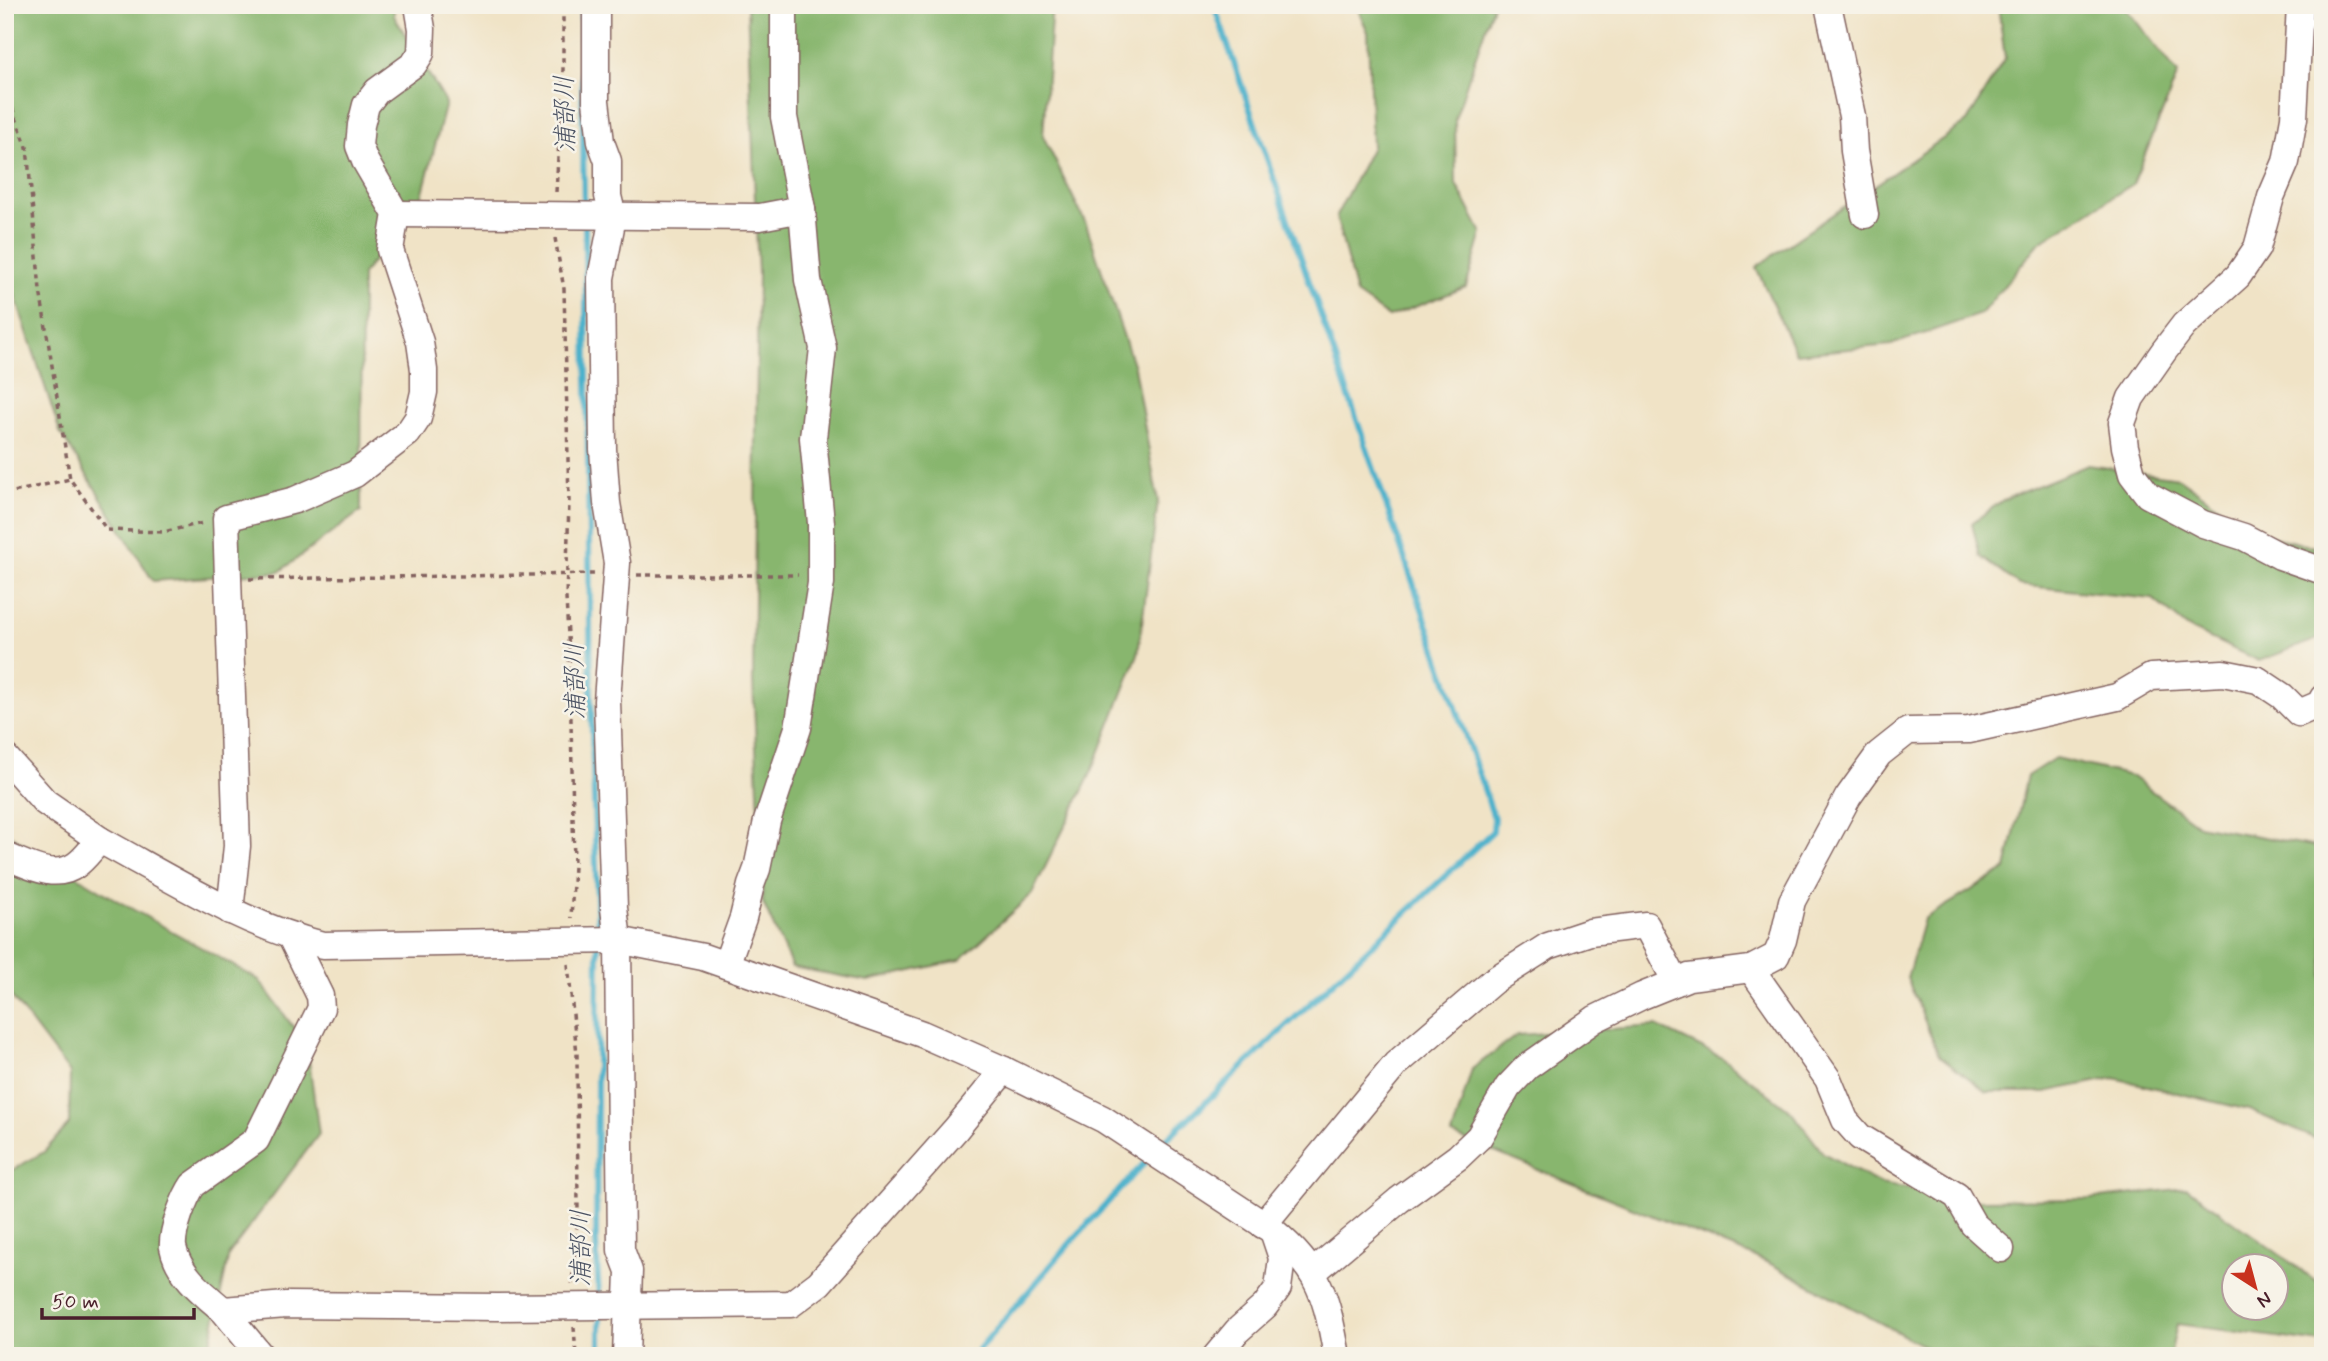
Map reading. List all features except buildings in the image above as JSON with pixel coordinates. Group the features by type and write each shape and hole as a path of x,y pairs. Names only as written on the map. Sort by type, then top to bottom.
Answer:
{"street":[{"path":"230,911 237,846 226,518 295,500 355,474 408,433 418,418 424,392 420,342 390,250 396,214 359,146 366,106 377,91 414,64 421,53 422,29 418,5"},
{"path":"596,5 596,102 601,142 608,161 608,197 613,217 601,278 603,449 607,503 617,564 607,701 614,908 618,940 621,1250 629,1271 626,1356"},
{"path":"726,965 757,869 767,821 798,728 821,575 821,523 813,438 823,348 808,280 802,209 784,117 784,5"},
{"path":"1828,5 1852,117 1854,151 1865,215"},
{"path":"2300,5 2294,118 2286,162 2257,248 2238,276 2184,325 2131,398 2122,423 2124,447 2132,474 2148,495 2203,524 2244,537 2280,556 2322,570"},
{"path":"396,214 760,216 802,209"},
{"path":"1312,1273 1399,1200 1458,1157 1479,1137 1508,1087 1527,1068 1594,1019 1689,977 1751,969 1776,956 1783,940 1792,901 1848,797 1878,754 1908,731 1969,730 2050,712 2117,697 2151,677 2223,673 2258,680 2282,696 2299,713 2320,704 2323,698"},
{"path":"5,757 45,802 100,841 230,911 291,937 323,945 368,946 618,940 703,957 922,1034 1004,1070 1102,1119 1268,1228 1297,1251 1327,1303 1337,1356"},
{"path":"5,856 47,872 65,871 76,865 100,841"},
{"path":"1268,1228 1396,1064 1493,981 1548,946 1590,932 1646,925 1676,982"},
{"path":"261,1356 223,1310 200,1291 182,1268 173,1247 185,1196 193,1185 256,1140 321,1008 320,996 291,937"},
{"path":"1751,969 1828,1079 1845,1120 1860,1137 1957,1196 1973,1224 2001,1249"},
{"path":"223,1310 286,1305 573,1307 791,1304 818,1283 956,1129 1004,1070"},
{"path":"1216,1356 1237,1331 1265,1306 1278,1288 1282,1258 1268,1228"}],"path":[{"path":"563,5 559,164 553,215 555,251 564,289 569,502 567,574 574,866 573,909 566,941 577,1054 578,1215 572,1275 576,1356"},
{"path":"5,89 27,146 40,290 70,479 107,530 163,532 226,518"},
{"path":"5,494 70,479"},
{"path":"229,580 567,574 821,575"}],"green space":[{"path":"5,5 394,5 394,16 446,103 421,200 362,275 361,511 279,572 153,581 60,432 5,265"},
{"path":"747,5 1052,5 1043,136 1086,224 1134,367 1158,501 1138,654 1092,771 1032,894 960,960 868,981 792,967 763,903 753,681 758,273"},
{"path":"1356,5 1493,5 1455,119 1456,184 1482,233 1466,287 1389,317 1356,294 1336,216 1372,147 1368,32"},
{"path":"1998,5 2123,5 2178,74 2133,184 2040,242 1981,314 1891,345 1796,354 1756,267 1967,122 2005,58"},
{"path":"2088,465 2179,478 2256,533 2323,549 2323,637 2259,661 2188,628 2153,599 2019,585 1980,556 1972,523 2003,500"},
{"path":"2055,758 2131,776 2198,825 2323,848 2323,1142 2249,1110 2114,1078 2045,1092 1987,1092 1939,1055 1907,978 1924,919 2006,869 2027,776"},
{"path":"5,832 118,901 259,980 307,1046 319,1134 229,1254 208,1356 5,1356 5,1174 44,1152 69,1124 70,1073 5,988"},
{"path":"1656,1026 1721,1057 1792,1112 1823,1153 1880,1184 1978,1200 2091,1199 2187,1188 2276,1252 2220,1252 2220,1322 2290,1322 2290,1262 2323,1288 2323,1343 2177,1324 2170,1356 1942,1356 1767,1262 1452,1135 1472,1069 1517,1035"}],"waterway":[{"name":"浦部川","path":"581,5 584,210"},
{"path":"1159,1146 1493,831 1494,818 1214,5"},
{"name":"浦部川","path":"585,221 591,699 598,934"},
{"name":"浦部川","path":"598,945 596,1239 599,1298"},
{"path":"973,1356 1072,1241 1150,1157"},
{"name":"浦部川","path":"600,1312 600,1356"}]}
